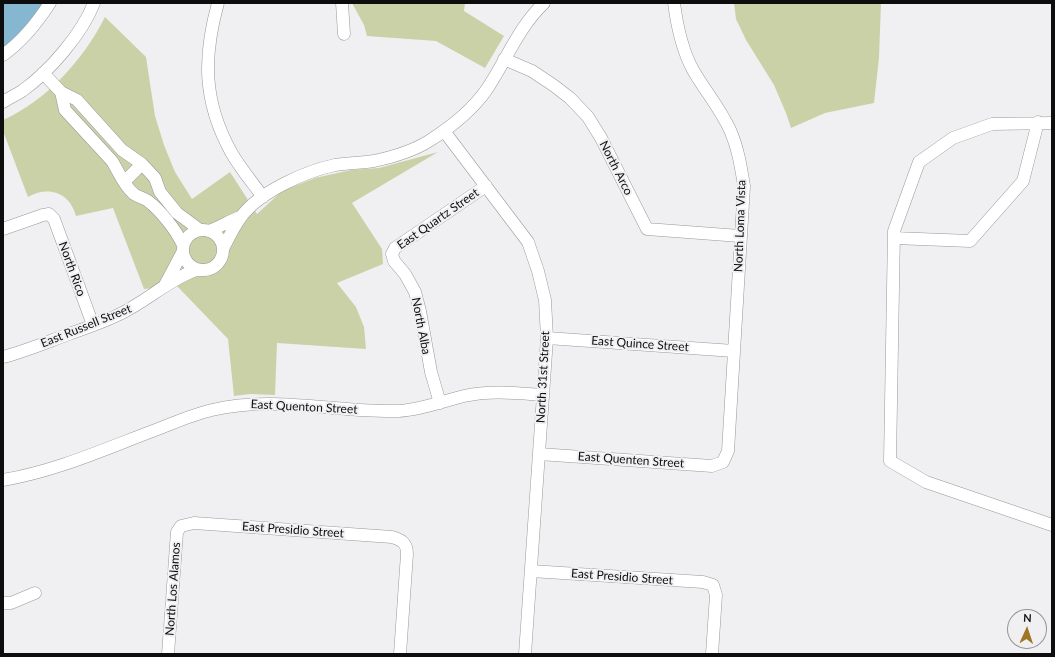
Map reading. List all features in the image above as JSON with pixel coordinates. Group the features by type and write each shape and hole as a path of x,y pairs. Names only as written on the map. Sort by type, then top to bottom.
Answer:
{"street":[{"path":"3,55 28,33 37,23 50,3"},
{"path":"3,102 22,91 43,73 70,43 84,24 94,3"},
{"path":"218,3 211,30 208,50 208,83 211,100 216,118 231,153 263,197"},
{"path":"342,3 344,34"},
{"path":"223,249 240,217 263,197 282,185 299,176 336,165 374,161 392,156 427,142 460,119 476,103 486,90 525,24 544,3"},
{"name":"North Loma Vista","path":"674,3 676,22 693,69 718,108 730,131 740,163 744,186 728,451 724,462"},
{"name":"North Arco","path":"504,59 532,72 553,85 570,98 588,117 601,138 647,229 740,236"},
{"path":"43,73 61,92 77,100 122,150 142,164 155,178 160,192 177,213 219,238 223,249 223,256 220,262 210,270 203,271 196,270 187,264 175,230 152,205 146,200 134,195 119,176 112,161 65,110 61,92"},
{"path":"1052,123 1038,122 992,124 953,138 919,162 894,231 890,461 926,482 1052,525"},
{"path":"894,238 970,241 1023,181 1038,122"},
{"name":"North 31st Street","path":"444,131 528,242 538,271 545,300 547,338 525,654"},
{"path":"124,182 142,164"},
{"name":"East Quartz Street","path":"392,254 395,248 486,186"},
{"name":"North Rico","path":"3,229 43,215 49,214 54,219 93,325"},
{"path":"182,249 189,235 194,232 225,225 230,220 240,217"},
{"name":"East Russell Street","path":"165,285 182,249"},
{"name":"North Alba","path":"392,254 394,261 406,274 415,292 420,311 428,359 440,402"},
{"name":"East Russell Street","path":"3,357 24,351 120,314 146,300 165,285 196,270"},
{"name":"East Quince Street","path":"547,338 734,351"},
{"name":"East Quenton Street","path":"3,480 46,471 211,410 236,405 257,403 380,411 402,411 484,393 507,392 543,395"},
{"name":"East Quenten Street","path":"539,454 712,466 724,462"},
{"name":"East Presidio Street","path":"181,526 194,523 384,536 399,539 404,542 407,548 400,654"},
{"name":"North Los Alamos","path":"168,654 176,538 177,532 181,526"},
{"name":"East Presidio Street","path":"531,572 703,582 713,585 716,595 712,654"},
{"path":"3,603 11,603 35,593"}],"green space":[{"path":"352,3 465,3 464,11 504,36 485,68 436,41 367,36 364,25"},
{"path":"734,3 881,3 879,58 874,103 825,113 791,128 774,85 746,40 736,19"},
{"path":"105,17 146,57 155,116 164,145 175,172 192,199 230,172 257,214 282,191 315,178 351,170 379,168 438,152 352,203 382,249 383,264 337,283 356,307 364,327 366,349 277,343 275,395 250,394 234,396 228,339 177,286 144,289 113,208 76,216 69,202 58,193 36,193 28,197 3,131 3,120 34,102 62,77 86,48"}],"water":[{"path":"3,3 50,3 3,55"}]}
